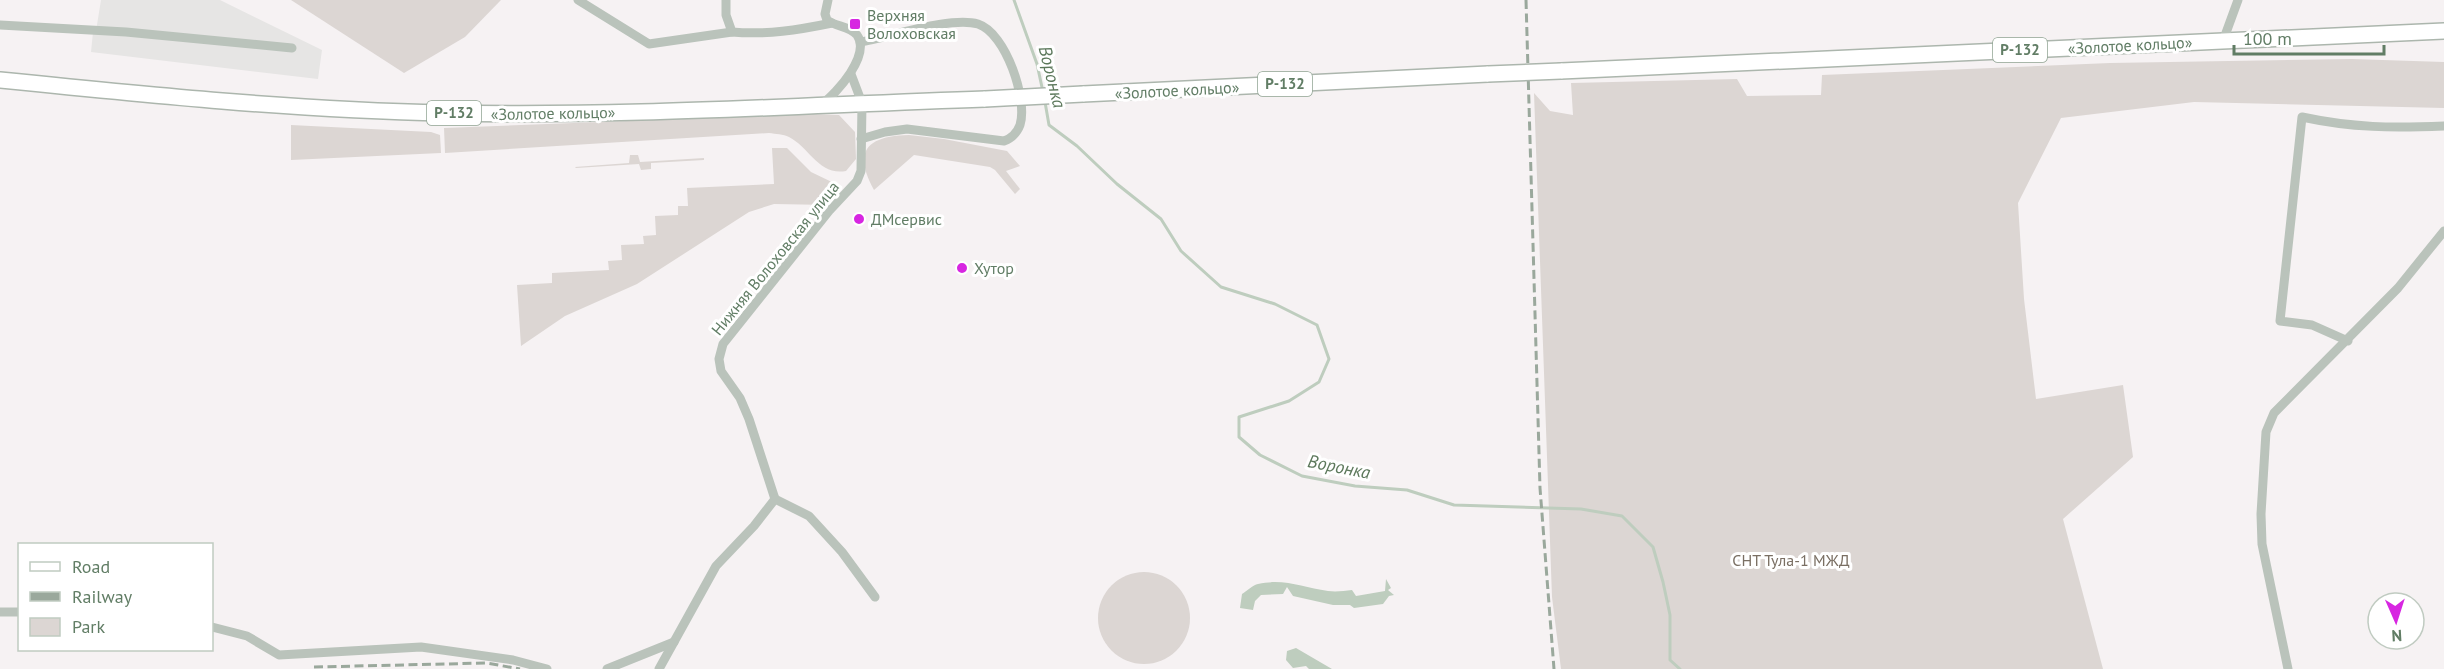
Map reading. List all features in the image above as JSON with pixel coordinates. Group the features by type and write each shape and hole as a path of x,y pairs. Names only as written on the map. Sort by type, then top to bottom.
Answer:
{"main road":[{"name":"«Золотое кольцо»","path":"0,80 307,108 561,114 985,99 2444,31"}],"street":[{"path":"578,0 649,44 732,32 771,33 832,23 851,30 860,42"},
{"path":"726,0 726,15 732,32"},
{"path":"828,0 825,14 832,23"},
{"path":"2223,41 2238,0"},
{"path":"860,42 947,23 966,22 981,25 998,38 1008,55 1016,80 1021,113 1017,132 1004,141 907,129 861,139"},
{"path":"0,24 126,32 292,48"},
{"path":"822,104 838,92 851,74 860,42"},
{"path":"851,74 862,103"},
{"name":"Нижняя Волоховская улица","path":"775,499 749,419 740,398 721,370 720,351 723,344 829,211 858,179 861,171 862,103"},
{"path":"2348,340 2312,326 2280,321 2302,117 2335,124 2374,128 2444,126"},
{"path":"2288,669 2262,544 2260,495 2267,426 2274,413 2398,288 2444,231"},
{"path":"659,669 716,566 754,526 775,499 809,516 842,552 875,597"},
{"path":"0,612 18,612"},
{"path":"213,627 247,636 279,655 421,647 513,660 547,669"},
{"path":"607,669 674,642"}],"shaded area":[{"path":"101,0 220,0 322,50 318,79 91,52 93,32 96,31"},
{"path":"1386,579 1391,588 1388,590 1394,595 1389,596 1383,604 1354,608 1350,605 1333,605 1293,596 1287,587 1283,594 1261,595 1255,601 1253,610 1240,608 1242,594 1258,584 1268,582 1294,584 1328,591 1352,590 1356,596 1385,591"},
{"path":"1296,648 1332,669 1309,669 1306,666 1293,668 1286,660 1287,651"}],"green space":[{"path":"291,0 501,0 465,37 404,73"},
{"name":"СНТ Тула-1 МЖД","path":"2352,59 2444,62 2444,108 2194,102 2061,118 2018,203 2024,299 2036,399 2123,385 2133,457 2063,519 2103,669 1561,669 1552,597 1534,93 1550,111 1573,115 1571,83 1737,79 1747,96 1821,95 1822,75 2110,63"},
{"path":"813,114 839,115 855,132 856,159 846,171 829,169 821,165 789,137 769,133 445,153 444,128"},
{"path":"291,125 431,132 440,135 441,153 291,160"},
{"path":"909,135 1007,151 1020,166 1006,171 1020,189 1015,194 990,167 914,155 874,190 864,165 868,148 883,138"},
{"path":"772,148 787,148 811,172 836,184 839,191 829,205 774,204 749,212 637,284 565,316 521,346 517,285 552,283 552,273 609,270 608,261 622,260 621,245 644,244 643,236 656,235 655,216 678,215 678,206 688,206 687,188 774,184"},
{"path":"630,155 638,155 640,162 704,158 704,160 651,163 651,169 641,170 639,164 575,167 629,163"},
{"path":"1144,572 1162,576 1177,585 1186,600 1190,618 1186,636 1177,651 1162,660 1144,664 1126,660 1111,651 1102,636 1098,618 1102,600 1111,585 1126,576"}],"waterway":[{"name":"Воронка","path":"1014,0 1037,64 1043,92"},
{"name":"Воронка","path":"1045,102 1049,125 1077,146 1117,184 1161,219 1181,251 1221,287 1275,304 1317,325 1329,359 1319,382 1289,401 1239,417 1239,437 1260,455 1302,476 1355,486 1407,490 1454,505 1581,509 1622,516 1653,547 1670,615 1670,660 1680,669"}],"railway":[{"path":"1526,0 1540,488 1554,669"},
{"path":"314,667 487,663 520,669"}],"place":[{"name":"Верхняя Волоховская","path":"855,24"},
{"name":"ДМсервис","path":"859,219"},
{"name":"Хутор","path":"962,268"}]}
